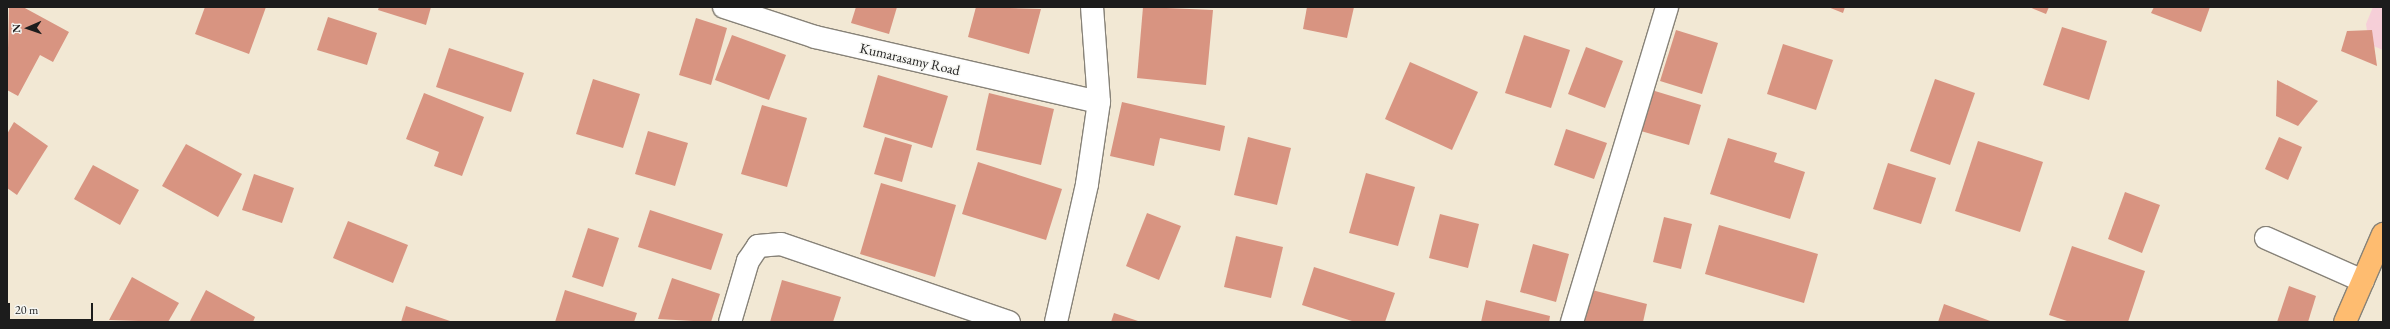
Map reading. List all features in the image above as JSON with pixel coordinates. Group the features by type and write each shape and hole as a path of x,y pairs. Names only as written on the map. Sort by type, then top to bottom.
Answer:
{"main road":[{"path":"2345,322 2383,234"}],"street":[{"name":"Kumarasamy Road","path":"724,7 815,37 1099,102"},
{"path":"1056,322 1087,184 1099,102 1092,7"},
{"path":"1572,322 1668,7"},
{"path":"2266,238 2363,281"},
{"path":"730,322 748,261 758,246 781,244 1009,322"}],"shaded area":[{"path":"2373,7 2383,7 2383,50 2369,44 2366,24"}],"building":[{"path":"9,7 23,7 69,32 53,62 40,55 18,96 7,90"},
{"path":"205,7 266,7 249,54 195,34"},
{"path":"379,7 431,7 426,25 378,10"},
{"path":"856,7 897,7 889,34 851,23"},
{"path":"976,7 1041,9 1029,54 968,37"},
{"path":"1143,7 1213,10 1206,85 1137,78"},
{"path":"1307,7 1354,7 1347,38 1303,29"},
{"path":"1828,7 1845,7 1843,13"},
{"path":"2029,7 2049,7 2046,14"},
{"path":"2154,7 2210,7 2201,32 2151,13"},
{"path":"328,17 377,33 367,65 317,50"},
{"path":"696,18 727,28 711,85 679,75"},
{"path":"2062,27 2107,41 2089,100 2043,85"},
{"path":"1676,30 1718,43 1702,94 1660,81"},
{"path":"2372,30 2377,66 2341,51 2347,31"},
{"path":"732,35 786,55 769,100 715,80"},
{"path":"1524,35 1570,50 1551,108 1505,93"},
{"path":"1783,44 1833,60 1816,110 1767,94"},
{"path":"1586,47 1623,61 1605,108 1568,94"},
{"path":"449,48 524,73 511,112 436,87"},
{"path":"1410,62 1478,92 1452,150 1385,119"},
{"path":"878,75 948,96 932,148 863,127"},
{"path":"593,79 640,94 623,148 576,134"},
{"path":"1935,79 1975,93 1950,165 1910,151"},
{"path":"2277,80 2318,101 2298,126 2276,116"},
{"path":"1645,88 1701,105 1689,145 1634,129"},
{"path":"424,93 484,117 462,176 434,166 439,152 406,139"},
{"path":"989,93 1054,109 1041,165 976,150"},
{"path":"1122,102 1225,126 1220,151 1160,138 1154,166 1110,156"},
{"path":"762,105 807,118 787,187 741,174"},
{"path":"14,122 48,146 17,195 7,188 7,134"},
{"path":"1566,129 1607,143 1594,179 1554,165"},
{"path":"648,131 688,143 675,186 635,174"},
{"path":"885,137 912,145 902,182 874,174"},
{"path":"1248,137 1291,148 1277,205 1234,195"},
{"path":"2279,137 2302,147 2288,180 2265,169"},
{"path":"1728,138 1777,153 1774,162 1805,172 1790,219 1710,194"},
{"path":"1978,141 2043,162 2020,232 1955,211"},
{"path":"186,144 242,174 218,217 162,186"},
{"path":"978,162 1062,189 1046,240 962,214"},
{"path":"1888,163 1936,178 1921,224 1873,209"},
{"path":"93,165 139,190 120,225 74,199"},
{"path":"1366,173 1415,187 1398,246 1349,233"},
{"path":"254,174 294,188 282,223 242,210"},
{"path":"881,183 956,205 935,277 860,254"},
{"path":"2125,192 2160,205 2142,253 2108,239"},
{"path":"650,210 723,234 711,270 638,247"},
{"path":"1147,213 1181,226 1159,280 1126,266"},
{"path":"1440,214 1479,224 1468,268 1429,258"},
{"path":"1664,217 1692,224 1681,269 1653,262"},
{"path":"348,221 408,245 393,283 333,258"},
{"path":"1719,225 1818,254 1804,303 1705,274"},
{"path":"588,228 619,238 603,287 572,277"},
{"path":"1236,236 1283,247 1271,298 1224,287"},
{"path":"1533,244 1569,254 1556,302 1520,292"},
{"path":"2072,246 2145,271 2128,322 2070,322 2049,315"},
{"path":"1314,267 1395,293 1385,322 1355,322 1302,305"},
{"path":"132,277 179,303 168,322 109,320"},
{"path":"672,278 720,294 711,322 658,319"},
{"path":"782,280 841,297 833,322 770,322"},
{"path":"2289,286 2316,296 2308,322 2277,322"},
{"path":"206,290 255,317 253,322 190,321"},
{"path":"565,290 637,313 634,322 555,322"},
{"path":"1592,290 1647,304 1643,322 1583,322"},
{"path":"1486,300 1550,316 1549,322 1481,322"},
{"path":"1944,304 1993,322 1938,322"},
{"path":"406,306 453,322 401,322"},
{"path":"1114,313 1141,322 1111,322"}]}
